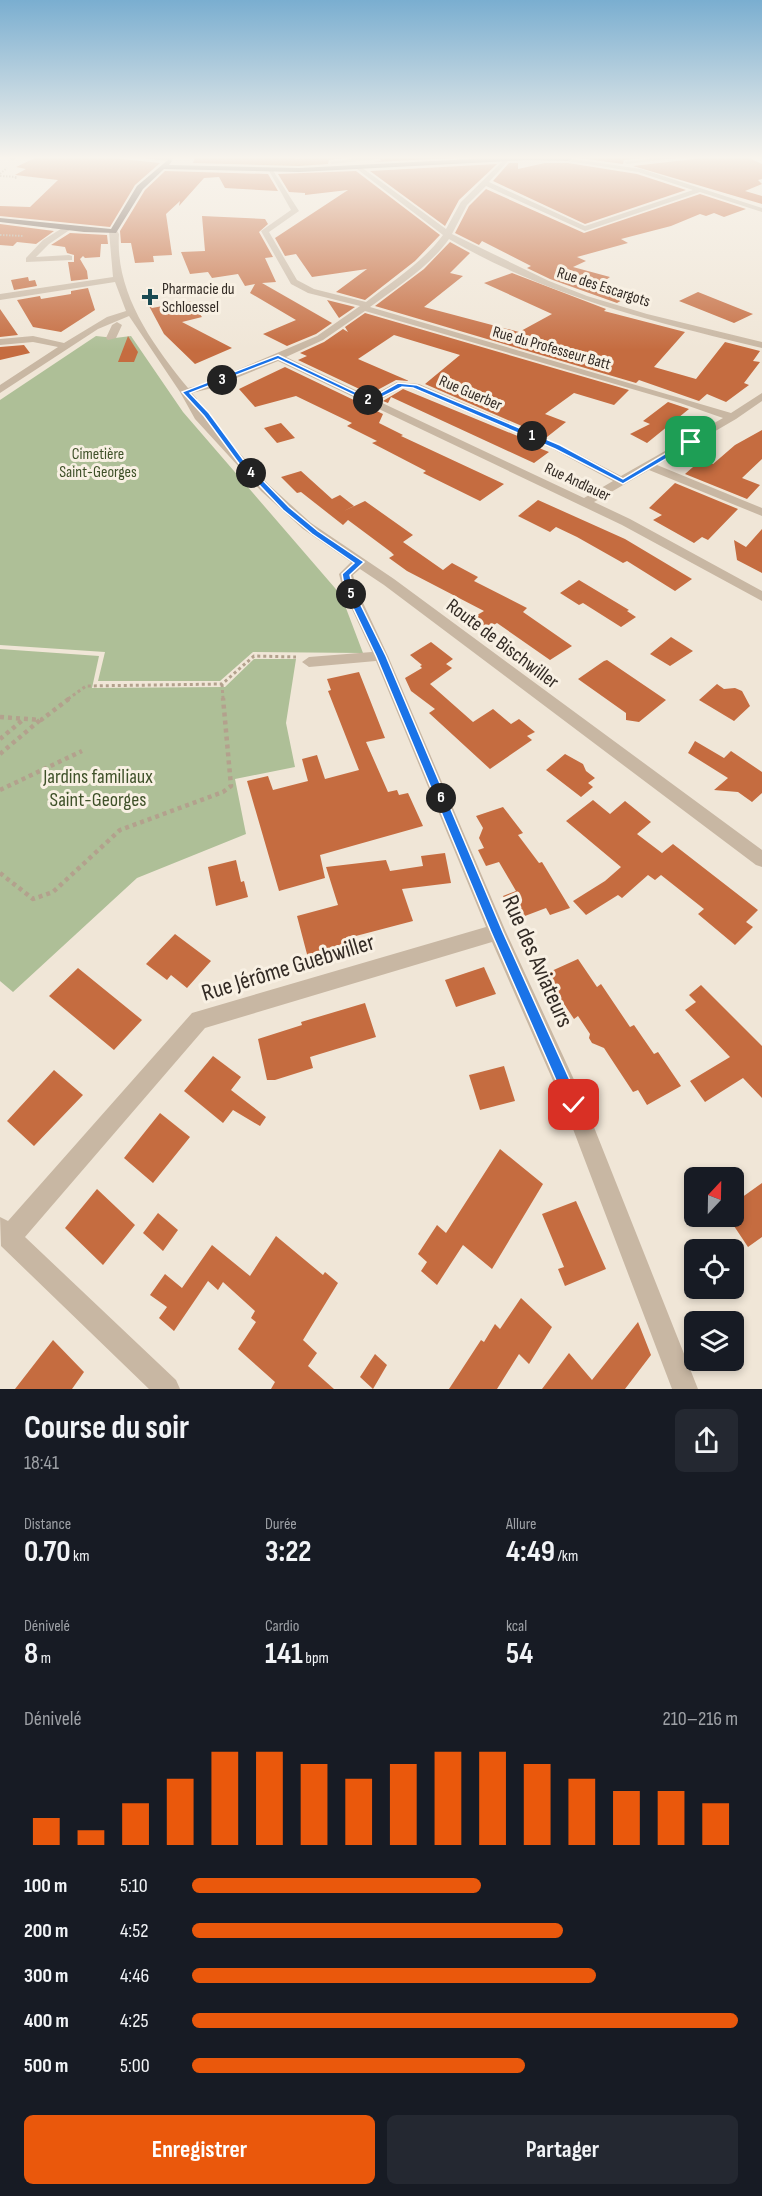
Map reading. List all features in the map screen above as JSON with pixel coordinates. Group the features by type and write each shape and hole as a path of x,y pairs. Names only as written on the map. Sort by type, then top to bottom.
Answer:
{"main road":[{"path":"7,221 113,231 119,221"}],"street":[{"name":"Rue du Professeur Batt","path":"280,221 265,231 294,282 311,291 732,417"},
{"name":"Rue des Escargots","path":"430,221 448,234 546,283 584,298 762,345"},
{"path":"186,392 208,386 320,338 414,270 448,234 455,221"},
{"path":"567,221 585,229 609,221"},
{"path":"67,228 46,242 29,260 69,258"},
{"name":"Route de Bischwiller","path":"113,231 118,279 130,313 186,392 194,410 286,508 315,533 360,562 762,860"},
{"path":"63,278 64,288"},
{"path":"0,297 118,279"},
{"path":"0,390 110,319 130,313"},
{"path":"111,338 117,326"},
{"path":"0,342 33,339 65,346"},
{"name":"Rue Andlauer","path":"278,357 626,522 762,597"},
{"name":"Rue Guerber","path":"370,401 401,384 415,386 557,447 623,482"},
{"path":"585,502 732,417 762,396"},
{"path":"650,466 762,512"},
{"name":"Rue des Aviateurs","path":"360,562 346,574 345,579 381,656 497,932 574,1105 685,1389"},
{"path":"309,662 381,656"},
{"name":"Rue Jérôme Guebwiller","path":"5,1234 199,1020 497,932"},
{"path":"5,1234 167,1389"}],"path":[{"path":"0,235 27,237"},
{"path":"0,754 86,686 222,684 254,656 299,657 309,662"},
{"path":"0,873 33,899 53,892 120,830 222,792 231,786 222,684"},
{"path":"0,717 41,720"},
{"path":"0,739 25,718"},
{"path":"0,790 82,751"}],"green space":[{"name":"Cimetière Saint-Georges","path":"96,336 115,338 131,336 183,412 341,595 363,653 253,652 220,681 98,681 105,652 0,645 0,400"},
{"name":"Jardins familiaux Saint-Georges","path":"0,649 99,656 92,688 225,687 254,659 296,659 286,723 295,767 235,779 246,834 137,878 13,992 0,981"}],"building":[{"path":"48,221 114,221 110,227"},
{"path":"126,221 167,221 172,255 153,256 154,262 135,263 131,243 121,243 120,231"},
{"path":"202,221 266,221 268,224 259,232 273,257 265,258 276,282 262,283 332,323 316,334 287,346 263,334 296,320 250,293 255,284 245,286 238,274 212,278 208,272 190,274 181,252 205,251"},
{"path":"301,221 421,221 440,235 415,261 365,300 336,292 367,269 312,277 296,254 285,256 275,238"},
{"path":"438,221 448,221 445,226"},
{"path":"461,221 557,221 584,233 620,221 684,221 621,239 628,243 577,257 586,261 573,267 610,277 599,285 631,295 617,303 550,279 527,268 531,266 482,241 479,245 455,233"},
{"path":"578,221 594,221 585,224"},
{"path":"0,224 54,231 36,244 17,242 13,246 0,245"},
{"path":"70,233 107,235 108,244 101,244 100,257 85,258 83,256 80,259 87,271 88,279 71,281 68,262 74,262 74,255 67,253 65,247 51,245"},
{"path":"450,242 470,253 450,273 463,276 424,307 519,332 552,314 484,283 512,273 606,309 604,311 685,332 654,367 696,379 725,342 760,351 753,361 760,362 744,383 749,385 726,402 707,394 699,401 639,380 636,383 375,306 424,269"},
{"path":"28,277 29,281 35,280 37,286 14,290 11,280"},
{"path":"88,288 95,310 61,332 33,327 17,300 71,294 71,291"},
{"path":"698,292 753,314 734,323 679,301"},
{"path":"327,300 355,307 339,318"},
{"path":"190,301 202,317 182,322 232,348 195,364 164,334 149,306 152,308"},
{"path":"0,309 18,335 0,337"},
{"path":"365,313 629,390 614,405 574,393 545,414 566,422 547,437 425,384 460,355 394,335 358,359 409,381 396,380 370,394 298,360 307,356 300,353 324,342 343,329 348,332 345,327"},
{"path":"128,336 138,352 134,362 118,362"},
{"path":"24,345 30,353 0,360 0,347"},
{"path":"285,367 383,414 379,423 403,435 401,436 504,484 480,501 423,473 426,471 372,443 377,441 347,426 352,423 296,396 255,407 239,389"},
{"path":"403,389 537,444 534,446 549,452 534,463 391,397 388,403 383,401"},
{"path":"668,402 689,409 647,443 630,434 650,424 643,421"},
{"path":"281,423 295,438 277,443 264,428"},
{"path":"762,430 762,459 742,478 760,485 747,499 685,474 701,460 713,464 735,445"},
{"path":"301,471 332,499 340,495 354,506 344,511 365,501 413,535 403,542 443,570 452,563 478,577 474,581 527,608 523,612 572,646 550,660 497,623 487,629 472,618 484,611 407,571 389,558 394,555 391,552 348,520 343,525 301,492 297,493 281,477"},
{"path":"675,483 738,509 708,540 702,537 694,543 653,520 662,515 649,508"},
{"path":"538,500 625,539 692,579 675,591 627,561 623,563 577,537 556,527 550,532 518,516"},
{"path":"762,529 762,573 737,560 734,540 746,547"},
{"path":"579,580 629,610 627,611 636,617 621,627 583,603 579,605 560,593"},
{"path":"671,637 693,651 670,666 650,654"},
{"path":"431,642 453,659 446,664 452,668 430,684 473,722 493,709 511,724 519,719 535,732 527,736 532,740 490,769 429,713 435,709 411,691 405,678 422,668 420,666 422,665 410,655"},
{"path":"607,660 666,700 639,722 626,720 626,713 578,679"},
{"path":"359,672 385,738 366,742 388,792 397,790 399,795 408,793 423,826 320,855 325,878 279,891 247,781 268,776 273,790 308,781 302,759 317,755 325,779 359,770 328,691 331,690 327,679"},
{"path":"717,684 724,689 735,688 742,691 750,706 734,721 699,700"},
{"path":"695,741 724,758 731,751 762,772 762,793 752,802 738,792 714,790 728,778 688,753"},
{"path":"565,754 583,764 586,771 595,778 588,783 593,787 581,797 546,770"},
{"path":"593,800 610,814 625,801 651,822 637,834 662,853 673,844 758,910 746,922 753,927 735,945 698,914 704,909 661,875 655,880 648,875 622,898 618,895 586,915 573,901 605,881 621,867 566,821"},
{"path":"503,807 523,833 518,835 539,863 542,862 570,908 550,915 546,908 517,919 503,896 516,891 499,862 486,866 478,850 484,848 479,838 483,828 476,816"},
{"path":"445,853 451,883 402,889 413,921 352,937 354,945 308,958 297,916 338,905 326,867 386,860 390,871 423,866 421,856"},
{"path":"236,860 241,882 244,881 248,897 216,906 208,867"},
{"path":"175,934 211,961 187,988 171,975 167,980 146,964"},
{"path":"578,959 597,987 601,984 630,1027 634,1025 654,1054 658,1052 681,1086 647,1105 638,1090 633,1092 604,1048 592,1043 589,1038 590,1034 578,1016 574,1019 552,986 555,984 547,973"},
{"path":"484,967 496,994 456,1007 445,980"},
{"path":"78,968 142,1020 114,1050 49,996"},
{"path":"701,985 762,1046 762,1098 743,1078 705,1102 690,1081 730,1057 685,1010 696,1002 689,995"},
{"path":"365,1003 376,1037 310,1057 313,1068 275,1080 267,1080 258,1039 302,1025 301,1022"},
{"path":"213,1056 241,1077 231,1090 266,1117 260,1126 233,1110 223,1123 184,1091"},
{"path":"504,1066 515,1101 480,1110 469,1075"},
{"path":"54,1070 83,1095 34,1146 7,1121"},
{"path":"160,1113 190,1137 153,1183 124,1158"},
{"path":"500,1149 543,1184 492,1269 463,1245 437,1285 421,1271 427,1262 418,1254 437,1225 446,1233"},
{"path":"762,1183 762,1237 748,1247 735,1227 744,1227 744,1196"},
{"path":"97,1189 135,1225 103,1265 65,1228"},
{"path":"576,1201 606,1269 565,1286 558,1269 564,1267 542,1214"},
{"path":"158,1213 178,1230 163,1251 143,1233"},
{"path":"276,1236 323,1275 325,1272 338,1283 303,1340 317,1353 308,1366 334,1389 271,1389 275,1382 238,1349 256,1322 251,1318 255,1311 223,1282 218,1290 208,1281 174,1331 159,1318 167,1307 150,1295 165,1274 182,1288 212,1245 250,1276"},
{"path":"521,1298 552,1327 529,1364 519,1354 497,1389 449,1389 481,1340 484,1342 495,1324 500,1329"},
{"path":"638,1322 651,1355 625,1389 542,1389 569,1353 592,1380"},
{"path":"53,1340 84,1372 72,1389 15,1389"},
{"path":"375,1354 387,1365 373,1389 360,1377"}],"place":[{"name":"Pharmacie du Schloessel","path":"150,297"}],"route":[{"path":"574,1105 497,932 381,656 345,579 346,574 360,562 315,533 286,508 242,463 207,415 186,392 208,386 278,357 370,401 401,384 415,386 557,447 623,482 691,442"}]}
